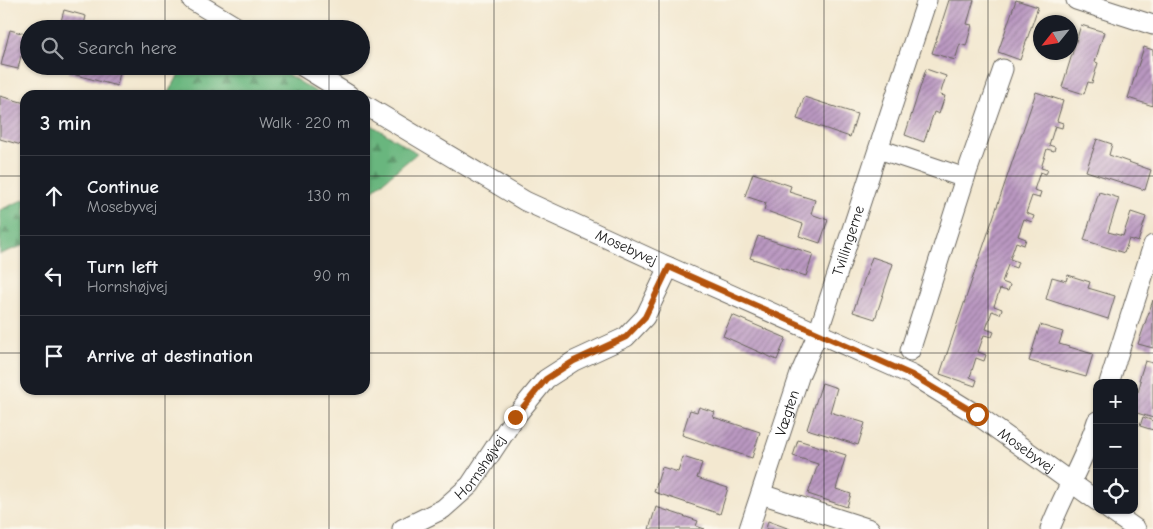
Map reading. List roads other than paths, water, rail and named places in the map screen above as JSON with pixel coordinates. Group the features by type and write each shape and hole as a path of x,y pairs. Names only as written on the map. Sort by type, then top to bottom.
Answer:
{"street":[{"path":"192,0 225,20"},
{"name":"Tvillingerne","path":"818,333 927,0"},
{"path":"1076,0 1153,25"},
{"path":"910,351 965,178 1003,69"},
{"path":"317,75 341,90"},
{"name":"Mosebyvej","path":"370,108 525,201 912,375 977,414 1093,498"},
{"path":"879,149 965,178"},
{"path":"1110,379 1153,245"},
{"name":"Hornshøjvej","path":"402,529 443,508 470,485 515,417 546,379 574,361 626,337 645,317 669,267"},
{"name":"Vægten","path":"749,529 800,374 818,333"},
{"path":"1050,529 1096,424"},
{"path":"761,494 870,529"},
{"path":"1115,514 1136,529"}]}
